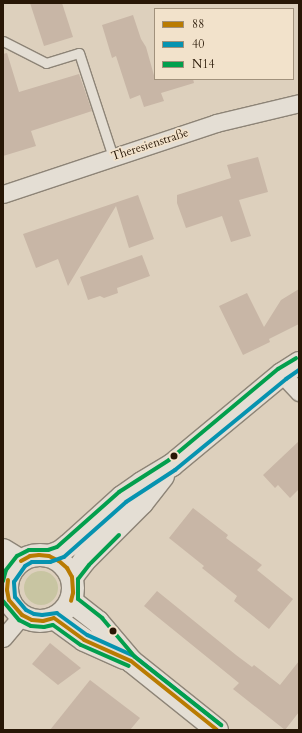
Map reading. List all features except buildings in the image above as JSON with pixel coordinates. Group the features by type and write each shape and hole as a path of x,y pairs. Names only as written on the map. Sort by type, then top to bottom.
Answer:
{"street":[{"name":"Theresienstraße","path":"3,194 216,123 299,103"},
{"path":"49,556 59,561 67,568 72,578 73,593 71,601 61,614 54,618 38,620 22,615 9,600 6,578 21,561 35,556 49,556 60,552 122,497 142,482 172,465 291,369 299,392"},
{"path":"72,578 84,561 142,503 172,465"},
{"path":"3,550 21,561"},
{"path":"71,601 98,622 131,661 217,730"},
{"path":"3,638 22,615"},
{"path":"54,618 84,640 131,661"}],"lane":[{"path":"3,41 46,63 79,53 113,157"}],"shaded area":[{"path":"44,571 53,576 57,581 57,595 53,600 48,604 38,605 34,604 25,595 24,585 25,581 34,572"}],"transit line":[{"name":"N14","path":"3,581 6,570 17,556 29,550 48,550 57,547 119,492 169,460 278,369 296,358"},
{"name":"40","path":"221,725 134,656 87,635 57,613 42,615 34,614 26,610 15,597 14,582 25,566 32,562 50,562 64,557 126,502 175,470 299,370"},
{"name":"N14","path":"119,535 89,565 78,579 78,599 102,618 135,657 221,725"},
{"name":"88","path":"21,561 30,556 39,555 49,556 59,561 67,568 72,577 73,593 71,601"},
{"name":"88","path":"8,580 7,590 9,600 22,615 32,620 43,621 54,618"},
{"name":"N14","path":"3,601 19,620 31,626 44,627 53,625 81,645 129,666"},
{"name":"88","path":"54,618 84,640 131,661 217,730"}]}
